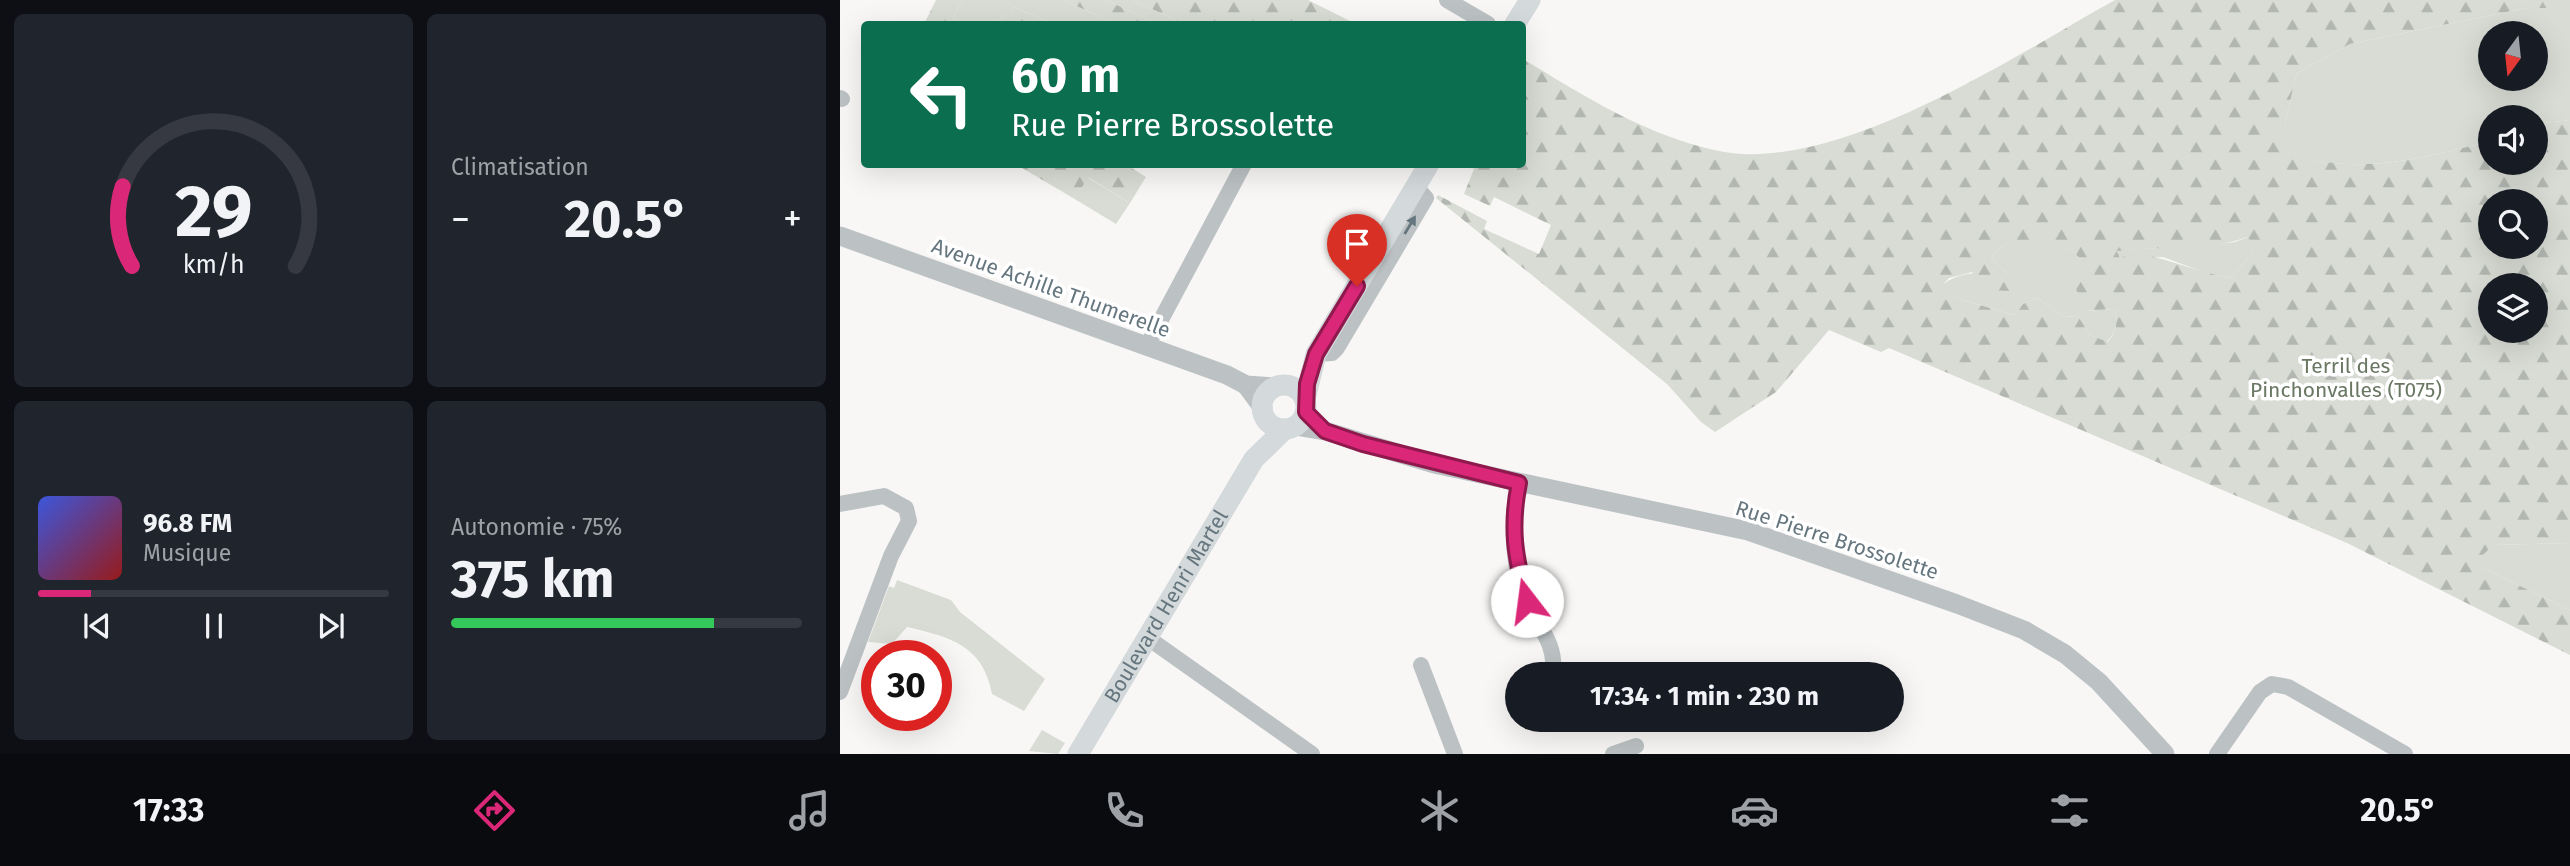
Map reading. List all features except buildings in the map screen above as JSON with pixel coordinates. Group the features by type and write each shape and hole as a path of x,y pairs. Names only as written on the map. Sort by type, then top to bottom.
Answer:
{"main road":[{"path":"1517,21 1530,0"},
{"path":"1298,416 1316,354 1426,171"},
{"path":"1298,416 1271,424 1263,411 1269,392 1280,386 1316,354"},
{"path":"1280,386 1293,387 1298,416"},
{"name":"Boulevard Henri Martel","path":"1254,459 1263,411"},
{"name":"Boulevard Henri Martel","path":"1078,754 1254,459 1298,416"}],"street":[{"path":"1447,0 1483,21"},
{"path":"1147,346 1242,168"},
{"name":"Avenue Achille Thumerelle","path":"840,236 1147,346 1246,385 1280,386"},
{"path":"1246,385 1263,411"},
{"name":"Rue Pierre Brossolette","path":"1298,416 1325,431 1434,464 1748,531 2024,630 2065,654 2099,682 2165,754"},
{"path":"1519,483 1512,518 1515,559 1527,601 1555,655 1554,662"},
{"path":"840,504 884,496 901,504 909,513 907,529 891,556 840,692"},
{"path":"1148,638 1312,754"},
{"path":"1421,665 1455,754"},
{"path":"2217,754 2260,692 2272,684 2288,687 2405,754"},
{"path":"1613,754 1636,746"}],"green space":[{"path":"936,0 963,0 952,18 959,21 926,21"},
{"path":"963,0 1063,0 1109,21 1048,21 1014,7 998,21 959,21 952,18"},
{"path":"1063,0 1106,0 1152,21 1109,21"},
{"path":"1106,0 1133,0 1178,21 1152,21"},
{"path":"1133,0 1308,0 1350,21 1178,21"},
{"name":"Terril des Pinchonvalles (T075)","path":"2115,0 2570,0 2570,8 2526,8 2350,44 2297,73 2285,122 2287,151 2312,159 2362,164 2388,162 2440,154 2478,144 2478,175 2548,175 2548,123 2570,120 2570,543 2493,545 2483,555 2483,568 2570,610 2570,655 2347,543 1889,348 1881,352 1829,330 1776,392 1715,432 1701,422 1667,384 1436,198 1438,195 1487,221 1484,229 1539,254 1551,225 1494,197 1490,206 1464,194 1473,168 1526,168 1526,61 1615,112 1663,134 1714,150 1761,154 1812,146 1866,130 1974,80","holes":["2247,237 2253,243 2253,252 2231,278 2132,252 2120,259 2117,251 2200,246","2021,240 2072,250 2081,260 2070,272 2084,311 2114,309 2116,326 2108,342 2090,335 2078,316 2064,317 2037,298 2023,304 2015,315 1962,300 1939,289 1949,278 1972,272 1987,290 2010,291 2008,274 1991,258 2002,246"]},
{"path":"1014,7 1048,21 998,21"},
{"path":"2526,8 2570,8 2570,120 2548,123 2548,105 2478,105 2478,144 2440,154 2362,164 2311,159 2286,151 2285,122 2297,73 2350,44"},
{"path":"1022,168 1132,168 1146,177 1130,203 1089,178 1073,198"},
{"path":"1088,178 1130,203 1116,224 1073,198"},
{"path":"2248,237 2253,243 2253,252 2231,278 2206,273 2163,257 2119,259 2117,250 2197,246 2235,242"},
{"path":"2021,239 2072,250 2081,260 2080,298 2084,311 2114,309 2116,314 2116,326 2107,342 2090,335 2078,316 2064,317 2037,298 2023,304 2015,315 1962,300 1938,289 1962,275 2008,274 1991,258 2002,246"},
{"path":"2570,543 2570,610 2483,568 2483,555 2492,545"},
{"path":"897,580 951,600 960,612 1045,679 1024,711 992,694 981,664 952,640 907,627 896,640 869,640 889,586 894,588"},
{"path":"1042,730 1065,743 1058,754 1029,751"}],"route":[{"path":"1357,286 1316,354 1307,384 1306,412 1325,431 1363,444 1434,464 1519,483 1512,518 1515,559 1527,601"}]}
